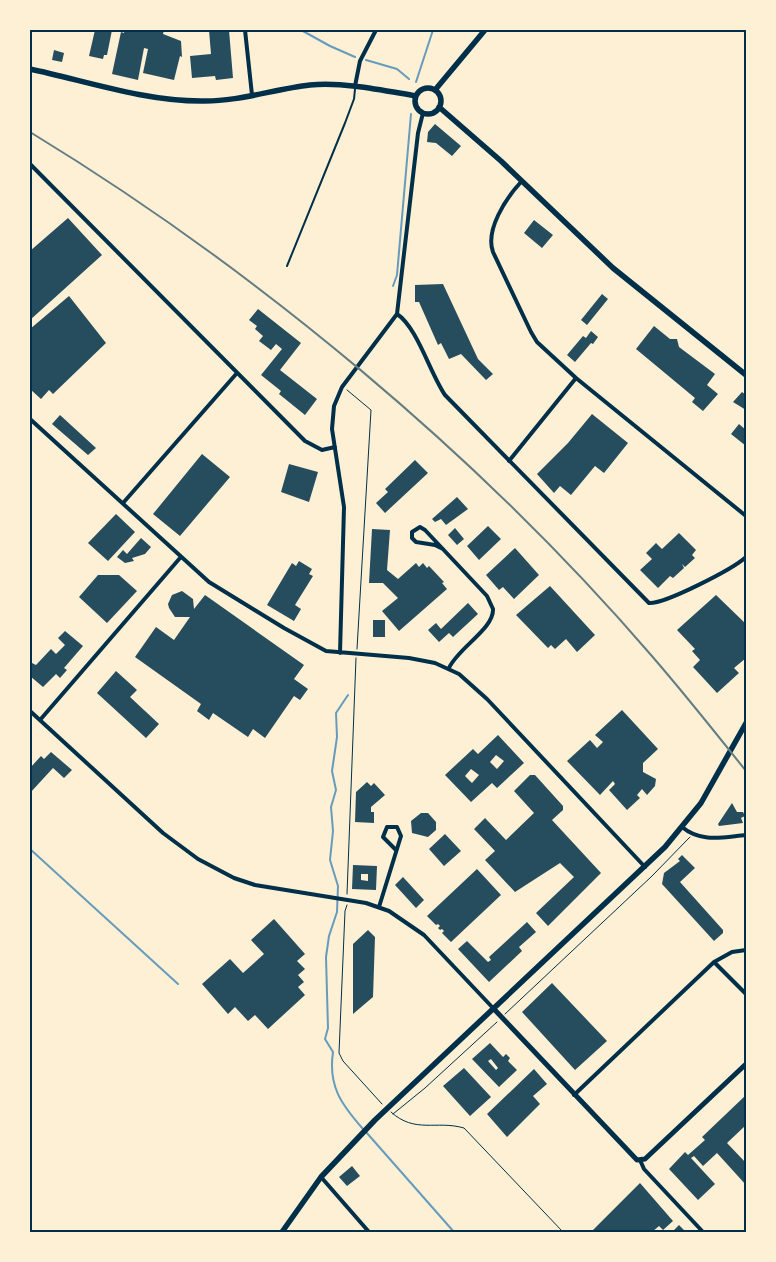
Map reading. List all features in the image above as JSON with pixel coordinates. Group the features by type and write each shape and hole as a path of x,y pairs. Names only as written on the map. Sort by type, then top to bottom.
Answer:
{"main road":[{"path":"435,90 485,30"},
{"path":"30,69 166,99 203,102 310,85 355,86 416,96"},
{"path":"424,88 435,90 441,100 439,107 432,113 423,113 416,106 416,96 424,88"},
{"path":"439,107 614,268 746,375"},
{"path":"282,1232 320,1177 360,1135 645,867 682,828 721,770 746,723"}],"street":[{"path":"245,30 252,95"},
{"path":"355,86 360,62 376,30"},
{"path":"340,653 344,522 332,420 334,406 342,387 397,314 418,133 423,113"},
{"path":"30,164 311,445 322,450 335,447"},
{"path":"521,182 508,199 492,232 492,248 537,342 576,378 746,516"},
{"path":"397,314 410,327 435,380 445,395 649,603 666,599 722,574 746,557"},
{"path":"123,503 237,373"},
{"path":"509,461 576,378"},
{"path":"30,419 123,503 180,558 209,582 316,648 356,655 422,659 449,668 470,682 645,867"},
{"path":"443,550 435,545 416,542 412,538 412,532 417,528 423,528 487,596 494,609 488,624 456,655 449,668"},
{"path":"40,720 180,558"},
{"path":"30,711 163,833 198,859 234,878 255,885 380,907 404,920 424,935 632,1156 640,1160 644,1169 703,1232"},
{"path":"380,907 401,836 400,831 394,826 388,826 383,837 396,850"},
{"path":"682,828 692,834 712,839 746,835"},
{"path":"574,1094 714,962 732,952 746,950"},
{"path":"714,962 746,994"},
{"path":"640,1160 645,1159 746,1064"},
{"path":"320,1177 369,1232"}],"lane":[{"path":"287,266 348,115 354,99 355,86"}],"path":[{"path":"342,387 371,410 356,655 338,1053 386,1109"},
{"path":"563,1232 464,1128 446,1125 411,1125 392,1114 425,1088 502,1017 652,876 692,834"}],"building":[{"path":"95,30 112,30 107,55 104,55 103,59 89,56"},
{"path":"124,30 164,30 163,34 181,41 182,57 180,56 174,80 143,73 148,49 144,48 138,80 112,74 121,32 124,33"},
{"path":"209,30 229,30 233,78 216,80 215,76 192,78 190,56 211,54"},
{"path":"54,50 64,53 62,62 52,60"},
{"path":"435,124 461,146 452,156 436,143 427,142 428,132"},
{"path":"68,218 102,255 30,320 30,251"},
{"path":"534,220 553,235 542,248 524,233"},
{"path":"443,284 478,359 493,374 486,380 461,354 449,359 441,343 438,345 419,302 415,302 415,285"},
{"path":"602,294 608,299 587,325 581,320"},
{"path":"69,296 106,343 53,394 49,390 41,399 30,389 30,329"},
{"path":"258,309 301,343 280,370 317,399 305,415 279,394 281,391 261,375 282,349 276,344 271,350 259,341 263,336 255,329 257,326 249,320"},
{"path":"654,326 670,339 677,339 679,347 715,374 707,385 718,394 703,411 692,402 695,398 636,349"},
{"path":"591,331 598,337 575,362 567,355 583,336 586,338"},
{"path":"742,392 746,395 746,410 733,402"},
{"path":"592,414 628,443 604,473 595,466 571,495 560,486 554,493 537,474 568,443"},
{"path":"60,415 96,448 88,455 52,424"},
{"path":"739,424 746,430 746,446 731,434"},
{"path":"202,454 230,477 180,536 153,514"},
{"path":"415,460 428,473 385,513 376,503 388,492 385,489"},
{"path":"289,464 318,472 309,502 281,492"},
{"path":"457,497 468,509 446,525 441,519 435,522 432,519"},
{"path":"116,514 135,532 108,561 88,543"},
{"path":"488,526 501,539 479,560 467,546"},
{"path":"455,528 464,539 457,545 448,535"},
{"path":"372,529 390,530 387,570 398,579 416,563 419,567 423,563 427,568 429,566 444,582 442,583 447,589 399,631 382,611 398,598 383,583 369,583"},
{"path":"679,533 696,550 692,555 695,558 685,567 682,564 684,568 673,578 670,576 658,588 640,570 652,559 646,553 656,543 662,549"},
{"path":"141,538 151,547 145,554 132,558 134,561 125,563 117,557 123,550 127,554"},
{"path":"515,548 539,575 514,599 503,587 499,590 486,575"},
{"path":"299,561 312,569 309,574 313,576 295,605 301,609 294,621 267,605 292,563 296,566"},
{"path":"98,575 119,575 137,591 107,623 79,597"},
{"path":"550,586 595,635 577,652 566,639 555,649 551,645 548,648 516,615"},
{"path":"182,591 193,599 194,609 205,595 304,665 294,679 308,689 300,700 294,696 265,738 253,729 248,737 213,713 209,720 197,711 201,704 135,657 156,627 174,640 190,617 175,617 169,608 168,604 172,595"},
{"path":"716,595 746,624 746,658 734,668 739,673 717,693 693,667 700,660 692,651 695,649 677,630"},
{"path":"468,603 478,614 453,637 449,633 439,642 428,630 436,623 441,629"},
{"path":"373,620 385,620 385,637 373,637"},
{"path":"65,631 83,646 64,668 67,670 60,678 56,674 43,687 30,676 30,662 36,665 51,649 56,654 65,645 58,638"},
{"path":"116,671 137,690 130,697 159,724 146,738 97,693"},
{"path":"622,710 658,749 643,763 643,772 656,779 655,786 647,795 642,789 637,795 640,798 627,810 609,790 615,784 613,781 600,795 567,761 590,740 597,748 603,742 595,735"},
{"path":"498,735 524,763 497,788 492,783 471,802 445,775 473,749 478,754","holes":["496,755 504,761 497,769 490,762","471,769 479,775 472,783 465,776"]},
{"path":"51,752 72,770 64,778 53,768 30,793 30,768 41,756 44,759"},
{"path":"530,775 535,775 563,806 563,810 552,820 601,873 548,926 536,913 574,877 560,863 515,892 485,860 495,851 474,829 485,818 506,840 534,813 514,791"},
{"path":"367,782 371,786 374,783 385,795 371,807 371,812 374,812 374,823 355,822 356,792"},
{"path":"732,803 737,812 743,812 745,816 741,818 743,823 719,826 718,824"},
{"path":"421,813 428,813 436,822 436,830 428,837 412,833 411,821"},
{"path":"445,834 461,851 444,866 429,849"},
{"path":"682,855 695,868 680,882 723,930 723,933 714,941 662,884 664,873 680,861 678,859"},
{"path":"353,865 377,866 376,890 352,889","holes":["361,874 368,874 368,881 361,880"]},
{"path":"477,869 501,895 451,942 442,933 444,931 438,928 440,926 436,925 427,916"},
{"path":"403,877 424,900 416,908 395,885"},
{"path":"274,919 305,954 297,961 305,969 298,975 304,982 298,987 305,995 268,1029 255,1015 248,1021 235,1007 228,1014 202,984 230,959 243,973 264,954 251,940"},
{"path":"527,922 536,932 519,947 522,951 489,982 458,949 467,941 488,962 491,960 489,957"},
{"path":"368,930 375,937 373,997 353,1014 353,944"},
{"path":"552,983 607,1041 575,1070 522,1012"},
{"path":"490,1043 503,1057 506,1054 510,1058 508,1061 517,1070 499,1087 472,1059","holes":["491,1059 498,1068 496,1070 488,1061"]},
{"path":"464,1068 491,1097 470,1116 443,1086"},
{"path":"534,1069 547,1084 533,1096 540,1104 507,1137 487,1114"},
{"path":"746,1095 746,1125 727,1143 746,1163 746,1185 717,1153 703,1166 694,1156 691,1158 715,1184 698,1200 669,1169 685,1152 688,1155 705,1140 702,1137"},
{"path":"352,1166 360,1176 347,1186 339,1177"},
{"path":"640,1183 673,1221 663,1230 659,1226 652,1232 591,1232"},
{"path":"679,1225 686,1232 672,1232"}],"waterway":[{"path":"301,30 355,57"},
{"path":"416,82 433,30"},
{"path":"366,60 397,69 409,79"},
{"path":"393,286 397,275 411,114"},
{"path":"348,695 336,713 337,737 332,771 336,790 331,807 333,831 330,860 338,886 337,912 329,936 326,957 328,1028 325,1039 333,1052 332,1075 334,1085 348,1111 363,1129"},
{"path":"30,849 178,984"},
{"path":"366,1132 454,1232"}],"railway":[{"path":"30,132 198,243 280,305 360,370 438,438 513,508 584,581 663,669 746,771"}]}
